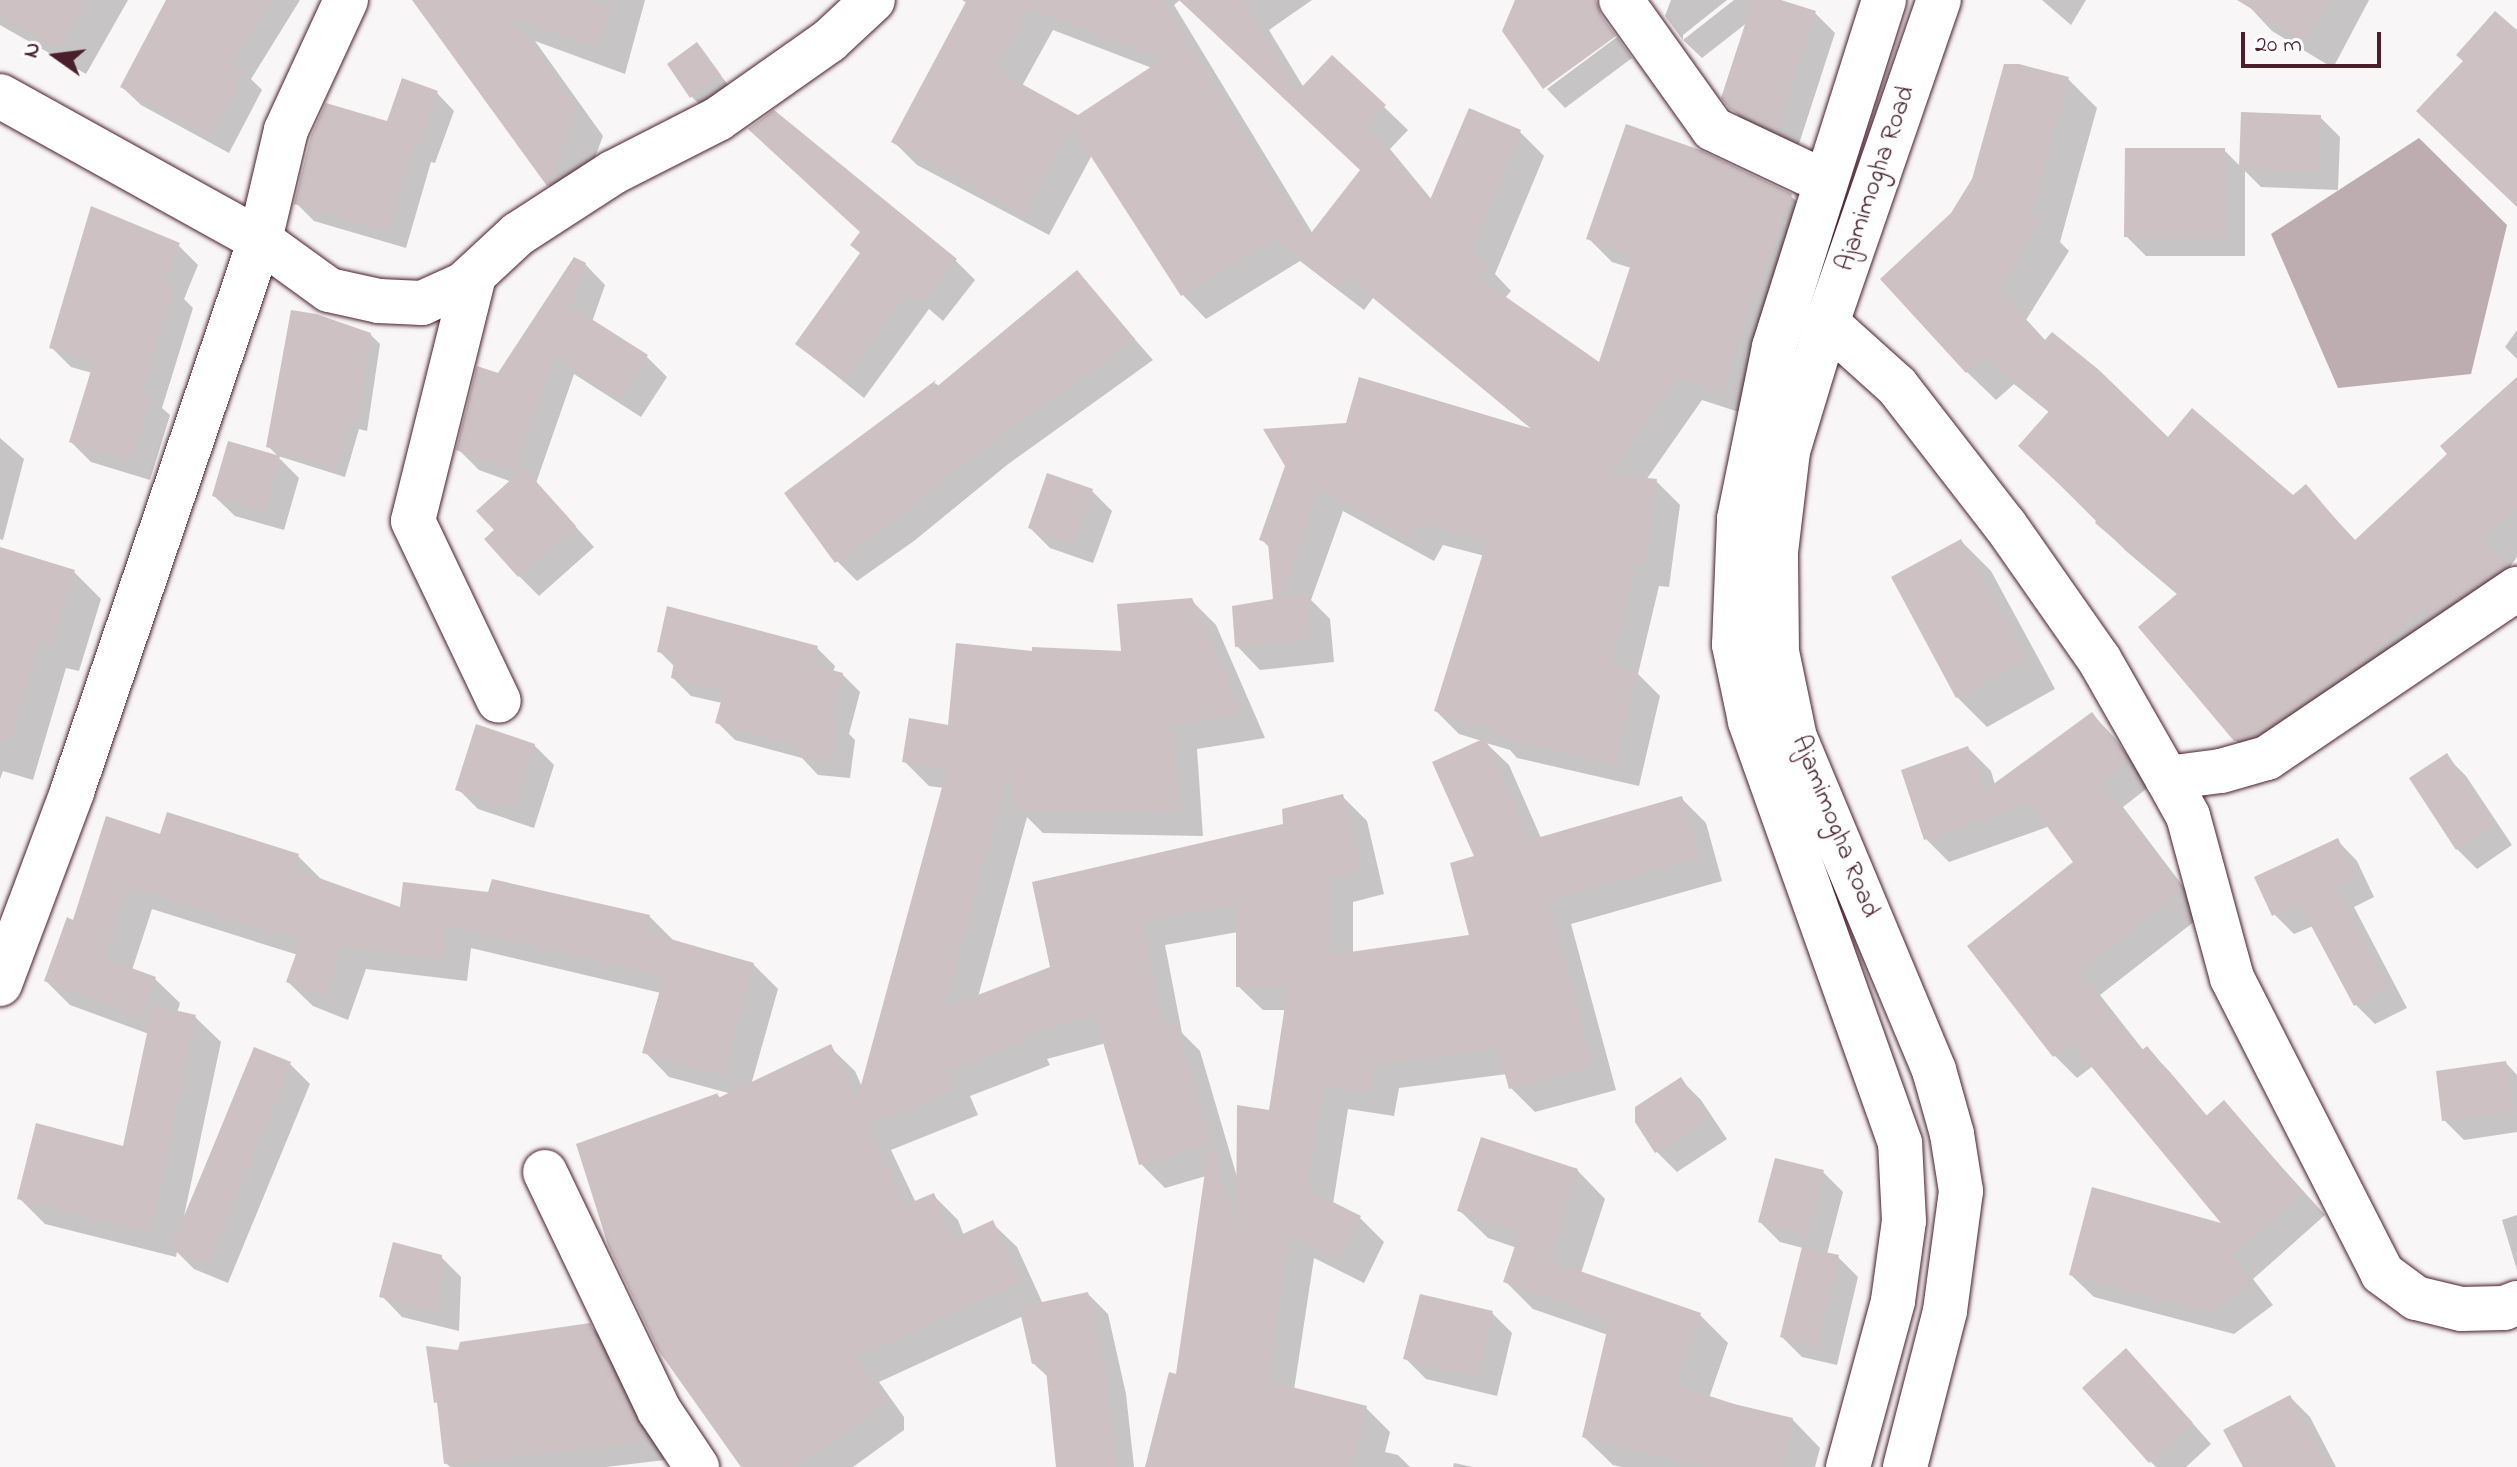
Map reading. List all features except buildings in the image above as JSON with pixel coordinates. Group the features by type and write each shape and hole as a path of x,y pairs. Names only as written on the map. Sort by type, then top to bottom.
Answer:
{"street":[{"path":"0,984 72,792 260,240 286,130 346,0"},
{"path":"0,96 260,240 329,290 379,301 422,303 464,284 518,234 614,172 718,119 829,41 873,0"},
{"path":"1621,0 1713,129 1825,182"},
{"name":"Ajamimogha Road","path":"1848,1467 1893,1301 1904,1221 1900,1143 1750,721 1734,645 1739,519 1774,347 1884,0"},
{"name":"Ajamimogha Road","path":"1905,1467 1945,1311 1961,1191 1952,1134 1934,1070 1795,738 1777,652 1776,552 1788,451 1827,323 1939,0"},
{"path":"474,276 413,521 499,701"},
{"path":"1827,323 1897,386 2005,525 2099,659 2188,816 2232,978 2382,1273 2416,1298 2461,1309 2504,1308 2517,1303"},
{"path":"2167,778 2221,771 2267,758 2517,589"},
{"path":"545,1172 659,1410 697,1467"}],"shaded area":[{"path":"2419,138 2507,225 2471,374 2338,388 2271,234"}]}
